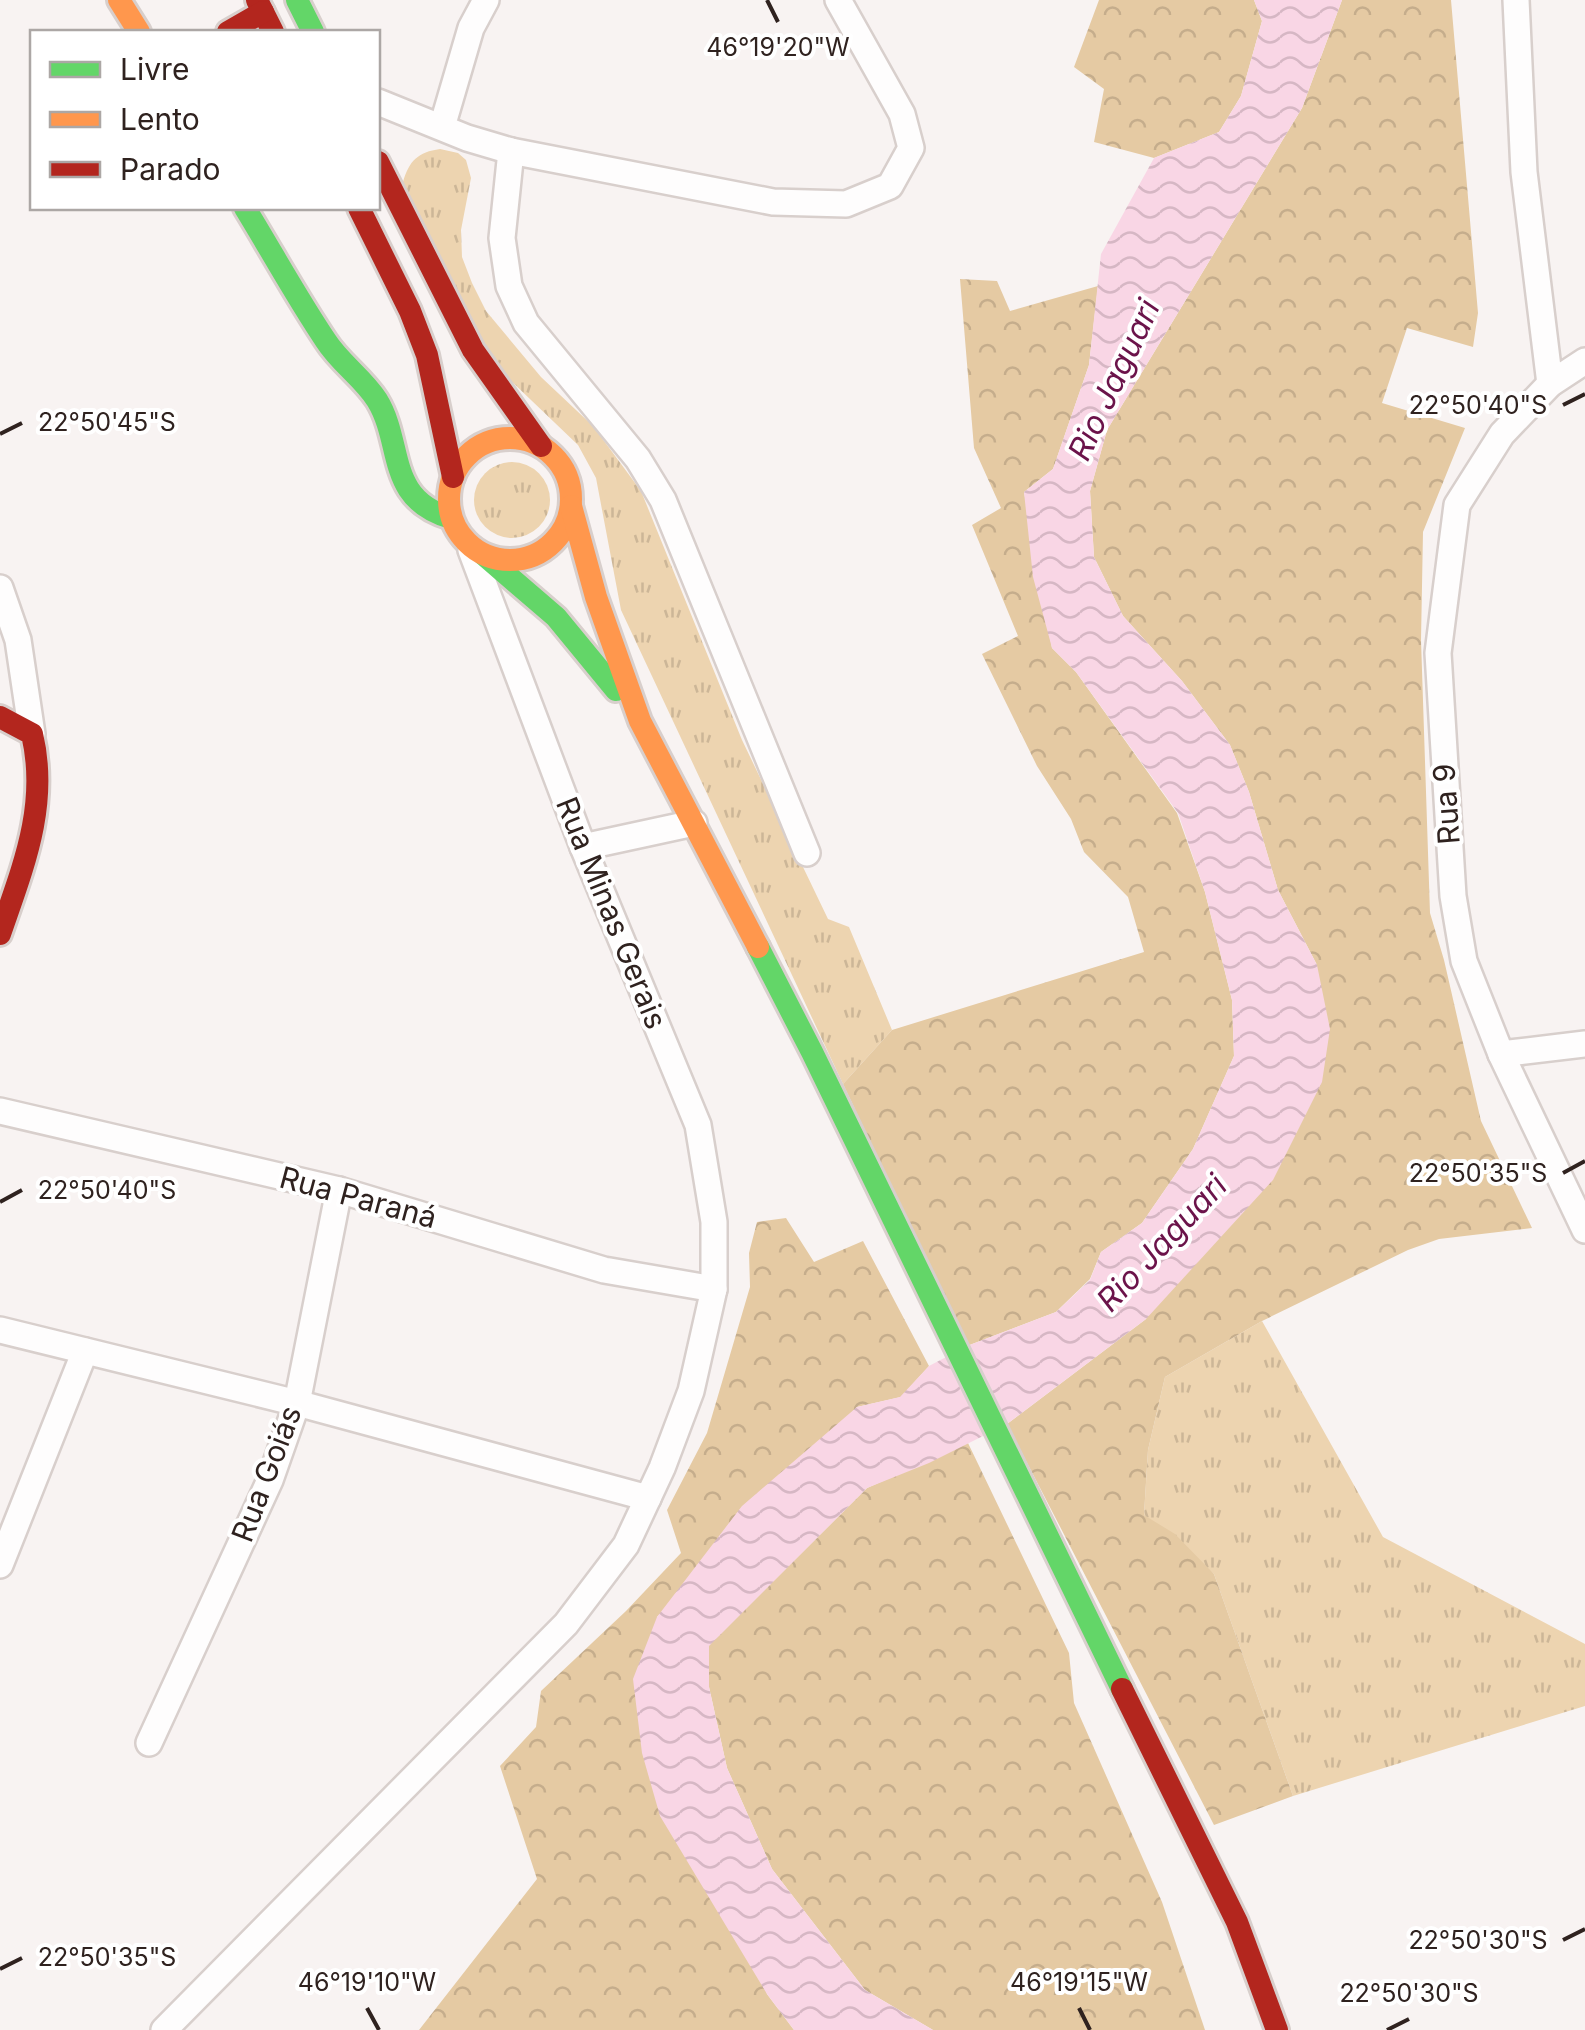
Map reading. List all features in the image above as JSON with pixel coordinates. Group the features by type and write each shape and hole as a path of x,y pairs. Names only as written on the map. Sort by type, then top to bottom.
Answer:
{"main road":[{"path":"119,0 138,30"},
{"path":"297,0 312,30"},
{"path":"380,166 473,350 565,472 596,597 640,721 812,1052 1084,1616 1179,1801 1237,1922 1277,2030"},
{"path":"246,210 328,346 378,402 402,476 415,497 430,512 451,518"},
{"path":"361,210 427,355 452,477 448,502 451,518 476,550 556,613 640,721"},
{"path":"452,477 480,445 500,438 522,438 542,446"},
{"path":"476,550 502,560 540,552 566,524 571,506"},
{"path":"0,717 32,734 41,770 38,814 0,934"}],"street":[{"path":"442,128 472,28 486,0"},
{"path":"380,103 512,151 773,202 846,204 890,186 911,148 902,114 838,0"},
{"path":"1516,0 1524,172 1550,384"},
{"path":"512,151 502,238 509,286 526,323 638,459 663,500 807,854"},
{"name":"Rua 9","path":"1585,361 1550,384 1502,434 1458,505 1438,652 1453,896 1464,961 1501,1054 1585,1230"},
{"name":"Rua Minas Gerais","path":"164,2030 566,1624 626,1545 691,1392 714,1288 712,1203 698,1125 583,847 476,550"},
{"path":"0,588 18,640 32,734"},
{"path":"583,847 694,823"},
{"path":"1501,1054 1585,1044"},
{"name":"Rua Paraná","path":"0,1112 339,1190 604,1270 714,1288"},
{"name":"Rua Goiás","path":"148,1743 270,1480 297,1403 339,1190"},
{"path":"0,1330 297,1403 648,1498"},
{"path":"0,1566 85,1352"}],"green space":[{"path":"1099,0 1254,0 1262,21 1241,96 1219,132 1154,158 1094,142 1104,89 1074,67"},
{"path":"1342,0 1451,0 1478,313 1473,347 1407,328 1382,403 1465,428 1423,532 1421,640 1430,913 1481,1121 1532,1228 1439,1239 1408,1250 1262,1321 1165,1377 1148,1450 1144,1515 1175,1534 1214,1574 1293,1796 1214,1825 1007,1424 1146,1319 1317,965 1278,890 1249,792 1230,745 1182,681 1123,616 1094,557 1090,491 1107,430 1302,108"},
{"path":"440,149 458,153 466,160 471,178 461,230 462,257 486,311 541,377 593,426 641,491 742,740 828,919 849,927 892,1030 843,1084 621,610 596,478 578,445 485,356 403,182 416,159"},
{"path":"960,279 997,281 1010,311 1098,286 1089,365 1053,469 1024,492 1052,648 1076,672 1177,813 1205,892 1232,1000 1234,1056 1193,1149 1142,1223 1101,1252 1090,1279 1056,1312 967,1346 843,1084 892,1030 1144,952 1128,897 1084,852 1071,819 1037,766 982,654 1018,636 972,525 1001,508 974,448"},
{"path":"512,462 539,473 550,500 539,527 512,538 485,527 474,500 485,473"},
{"path":"786,1218 814,1262 863,1241 929,1366 901,1397 857,1407 657,1617 767,1994 794,2030 419,2030 537,1879 500,1766 536,1727 541,1691 681,1553 667,1510 707,1433 750,1287 749,1253 757,1222"},
{"path":"1262,1321 1383,1537 1585,1644 1585,1706 1293,1796 1214,1574 1144,1515 1148,1450 1165,1377"},
{"path":"968,1443 1069,1653 1074,1703 1162,1902 1205,2030 933,2030 865,1990 772,1869 727,1768 709,1687 709,1645 867,1488"}],"water":[{"name":"Rio Jaguari","path":"1254,0 1342,0 1302,108 1107,430 1090,491 1094,557 1123,616 1182,681 1230,745 1249,792 1278,890 1317,965 1330,1029 1322,1082 1273,1180 1146,1319 1007,1424 929,1463 867,1488 709,1646 709,1687 727,1768 772,1869 865,1990 933,2030 794,2030 767,1994 660,1816 642,1753 633,1679 657,1617 742,1506 857,1407 900,1397 929,1366 967,1346 1056,1312 1090,1280 1101,1252 1142,1223 1193,1149 1234,1056 1232,1000 1205,892 1178,813 1076,672 1052,648 1033,577 1024,492 1053,469 1089,365 1101,254 1154,158 1219,132 1241,96 1262,21"}],"traffic: fast":[{"path":"297,0 312,30"},
{"path":"246,210 326,341 377,400 399,468 415,498 451,518"},
{"path":"484,555 556,617 616,690"},
{"path":"758,947 1122,1689"}],"traffic: slow":[{"path":"119,0 138,30"},
{"path":"510,438 533,443 553,456 566,476 571,499 566,522 553,542 533,555 510,560 487,555 467,542 454,522 449,499 454,476 467,456 487,443 510,438"},
{"path":"571,506 596,597 640,721 758,947"}],"traffic: jam":[{"path":"257,0 272,30"},
{"path":"232,30 263,12"},
{"path":"380,166 473,350 541,446"},
{"path":"360,210 410,311 427,355 453,477"},
{"path":"0,717 32,734 37,786 31,836 0,934"},
{"path":"1122,1689 1237,1922 1277,2030"}]}
